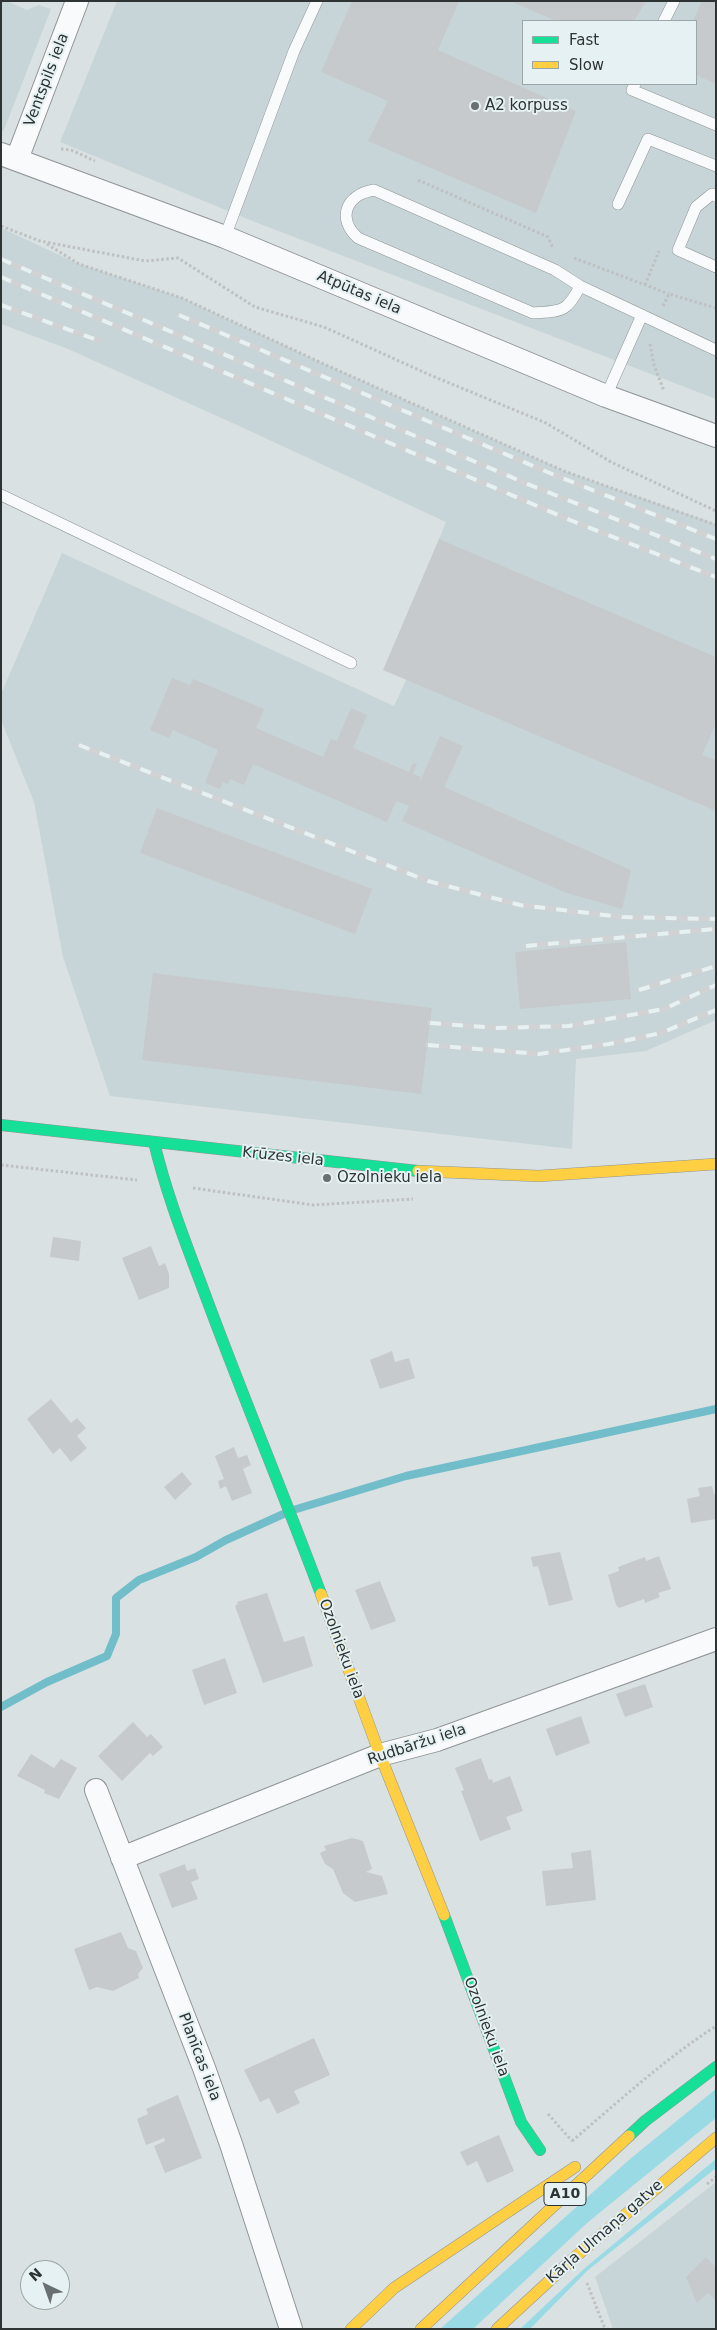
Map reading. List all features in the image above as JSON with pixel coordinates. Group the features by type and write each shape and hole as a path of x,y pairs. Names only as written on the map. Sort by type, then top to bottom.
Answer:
{"main road":[{"name":"Krūzes iela","path":"1,1125 436,1173 539,1176 716,1164"},
{"name":"Ozolnieku iela","path":"154,1142 164,1183 241,1393 290,1511 380,1755 469,1978 521,2122 540,2150"},
{"name":"A10","path":"421,2329 645,2120 716,2067"},
{"path":"351,2329 394,2288 645,2120"},
{"name":"Kārļa Ulmaņa gatve","path":"497,2329 574,2258 716,2138"}],"street":[{"name":"Ventspils iela","path":"9,156 78,1"},
{"name":"Atpūtas iela","path":"9,156 225,237 606,396 716,436"},
{"name":"Rudbāržu iela","path":"122,1858 380,1755 438,1740 716,1639"},
{"name":"Planīcas iela","path":"96,1790 225,2127 291,2329"}],"lane":[{"path":"225,237 294,51 317,1"},
{"path":"664,20 674,1"},
{"path":"634,85 632,90 716,125"},
{"path":"618,204 648,139 716,166"},
{"path":"580,286 571,304 562,311 533,313 358,238 348,229 346,222 349,205 355,197 364,192 374,190 555,270 580,286 716,350"},
{"path":"716,196 712,194 696,207 678,250 716,267"},
{"path":"606,396 642,315"},
{"path":"1,496 351,663"}],"path":[{"path":"418,180 548,237 555,250"},
{"path":"1,226 45,242 145,261 178,258 255,307 324,327 430,375 546,423 611,462 716,511"},
{"path":"45,242 79,264 182,298 564,471 716,525"},
{"path":"572,257 670,294"},
{"path":"587,2282 605,2329"}],"shaded area":[{"path":"1,1 7,1 27,10 39,5 51,9 4,130 1,132"},
{"path":"117,1 716,1 716,399 255,222 60,142"},
{"path":"1,228 79,264 182,298 324,364 564,471 716,524 716,1020 646,1051 576,1059 572,1149 110,1096 63,957 34,802 1,720 1,694 62,553 394,706 407,678 439,539 446,522 68,349 1,324"},
{"path":"716,2089 716,2118 587,2223 473,2329 440,2329 630,2159"},
{"path":"716,2159 716,2168 588,2270 530,2329 520,2329 586,2267"},
{"path":"716,2182 716,2329 613,2329 595,2277"}],"building":[{"name":"A2 korpuss","path":"352,1 459,1 438,50 576,111 536,213 368,141 388,101 321,72"},
{"path":"510,1 646,1 635,20 554,20"},
{"path":"702,1 716,1 716,84 697,75 697,20 693,20"},
{"path":"439,539 716,657 716,723 702,755 716,760 716,811 383,670"},
{"path":"172,678 190,685 193,679 264,709 256,728 323,757 331,739 337,741 351,708 367,715 353,748 409,772 413,763 417,764 413,774 421,777 418,786 440,736 463,746 444,787 631,870 622,909 564,892 402,821 409,806 396,801 387,822 253,764 244,785 230,779 228,784 223,782 220,789 205,783 218,750 173,730 169,738 150,730"},
{"path":"157,808 372,889 355,934 140,853"},
{"path":"626,942 631,999 520,1009 515,952"},
{"path":"153,973 432,1008 421,1094 142,1060"},
{"path":"53,1237 81,1241 79,1261 50,1257"},
{"path":"151,1246 159,1266 165,1263 169,1274 169,1288 139,1300 122,1258"},
{"path":"392,1351 395,1362 409,1358 415,1378 380,1389 370,1360"},
{"path":"51,1399 71,1423 77,1418 86,1428 77,1436 87,1448 71,1462 60,1448 53,1454 27,1419"},
{"path":"234,1447 238,1458 247,1455 251,1465 243,1469 252,1493 232,1501 226,1486 220,1489 218,1481 224,1479 215,1456"},
{"path":"182,1472 192,1484 175,1500 164,1487"},
{"path":"712,1486 714,1494 716,1494 716,1519 691,1523 687,1499 700,1496 698,1488"},
{"path":"560,1552 573,1600 549,1606 538,1566 533,1567 531,1557"},
{"path":"659,1556 671,1589 658,1593 660,1597 645,1603 644,1599 619,1608 616,1605 608,1575 619,1571 618,1567 645,1557 646,1561"},
{"path":"380,1581 396,1621 371,1630 355,1590"},
{"path":"267,1593 284,1642 304,1636 313,1666 263,1683 235,1606 238,1604 237,1602"},
{"path":"225,1658 237,1693 204,1705 192,1670"},
{"path":"645,1684 653,1707 625,1717 616,1694"},
{"path":"581,1716 590,1743 556,1756 546,1729"},
{"path":"133,1722 147,1737 151,1734 163,1747 153,1756 150,1753 122,1781 98,1756"},
{"path":"31,1754 54,1768 61,1759 77,1768 59,1799 44,1793 45,1790 17,1776"},
{"path":"481,1758 489,1780 492,1779 493,1783 510,1776 523,1811 506,1817 511,1829 480,1841 461,1791 464,1790 455,1768"},
{"path":"352,1838 363,1841 372,1869 366,1872 382,1876 388,1894 355,1902 343,1893 333,1869 325,1864 320,1853 326,1850 324,1846"},
{"path":"591,1850 596,1900 546,1906 542,1871 573,1868 571,1853"},
{"path":"185,1864 187,1871 195,1868 199,1879 191,1882 198,1899 172,1908 159,1874"},
{"path":"121,1932 128,1948 136,1951 143,1968 138,1974 139,1978 113,1991 97,1987 89,1990 74,1949"},
{"path":"314,2038 330,2075 294,2091 300,2103 277,2114 269,2098 260,2102 244,2070"},
{"path":"178,2095 202,2158 165,2173 154,2146 165,2141 164,2138 146,2145 137,2119 148,2114 146,2109"},
{"path":"499,2135 514,2171 487,2183 477,2161 467,2166 460,2152"},
{"path":"706,2257 716,2268 716,2301 708,2293 697,2303 686,2277"}],"waterway":[{"path":"1,1707 47,1682 107,1656 116,1634 116,1598 139,1580 196,1557 226,1540 290,1511 406,1476 716,1409"}],"railway":[{"path":"1,259 525,483 716,559"},
{"path":"1,277 570,520 716,577"},
{"path":"1,305 100,341"},
{"path":"179,315 552,474 716,539"},
{"path":"79,745 428,881 520,905 622,917 716,919"},
{"path":"526,946 716,929"},
{"path":"639,990 716,966"},
{"path":"430,1023 497,1028 569,1026 664,1009 716,985"},
{"path":"428,1045 539,1054 609,1044 661,1033 716,1010"}],"traffic: fast":[{"path":"1,1125 418,1171"},
{"path":"154,1142 170,1198 189,1253 321,1594"},
{"path":"444,1915 521,2122 540,2150"},
{"path":"629,2136 645,2121 716,2067"}],"traffic: slow":[{"path":"418,1171 539,1176 716,1164"},
{"path":"321,1594 380,1755 444,1915"},
{"path":"421,2329 629,2136"},
{"path":"497,2329 574,2258 716,2138"},
{"path":"351,2329 394,2288 575,2167"}],"place":[{"name":"A2 korpuss","path":"475,106"},
{"name":"Ozolnieku iela","path":"327,1178"}]}
